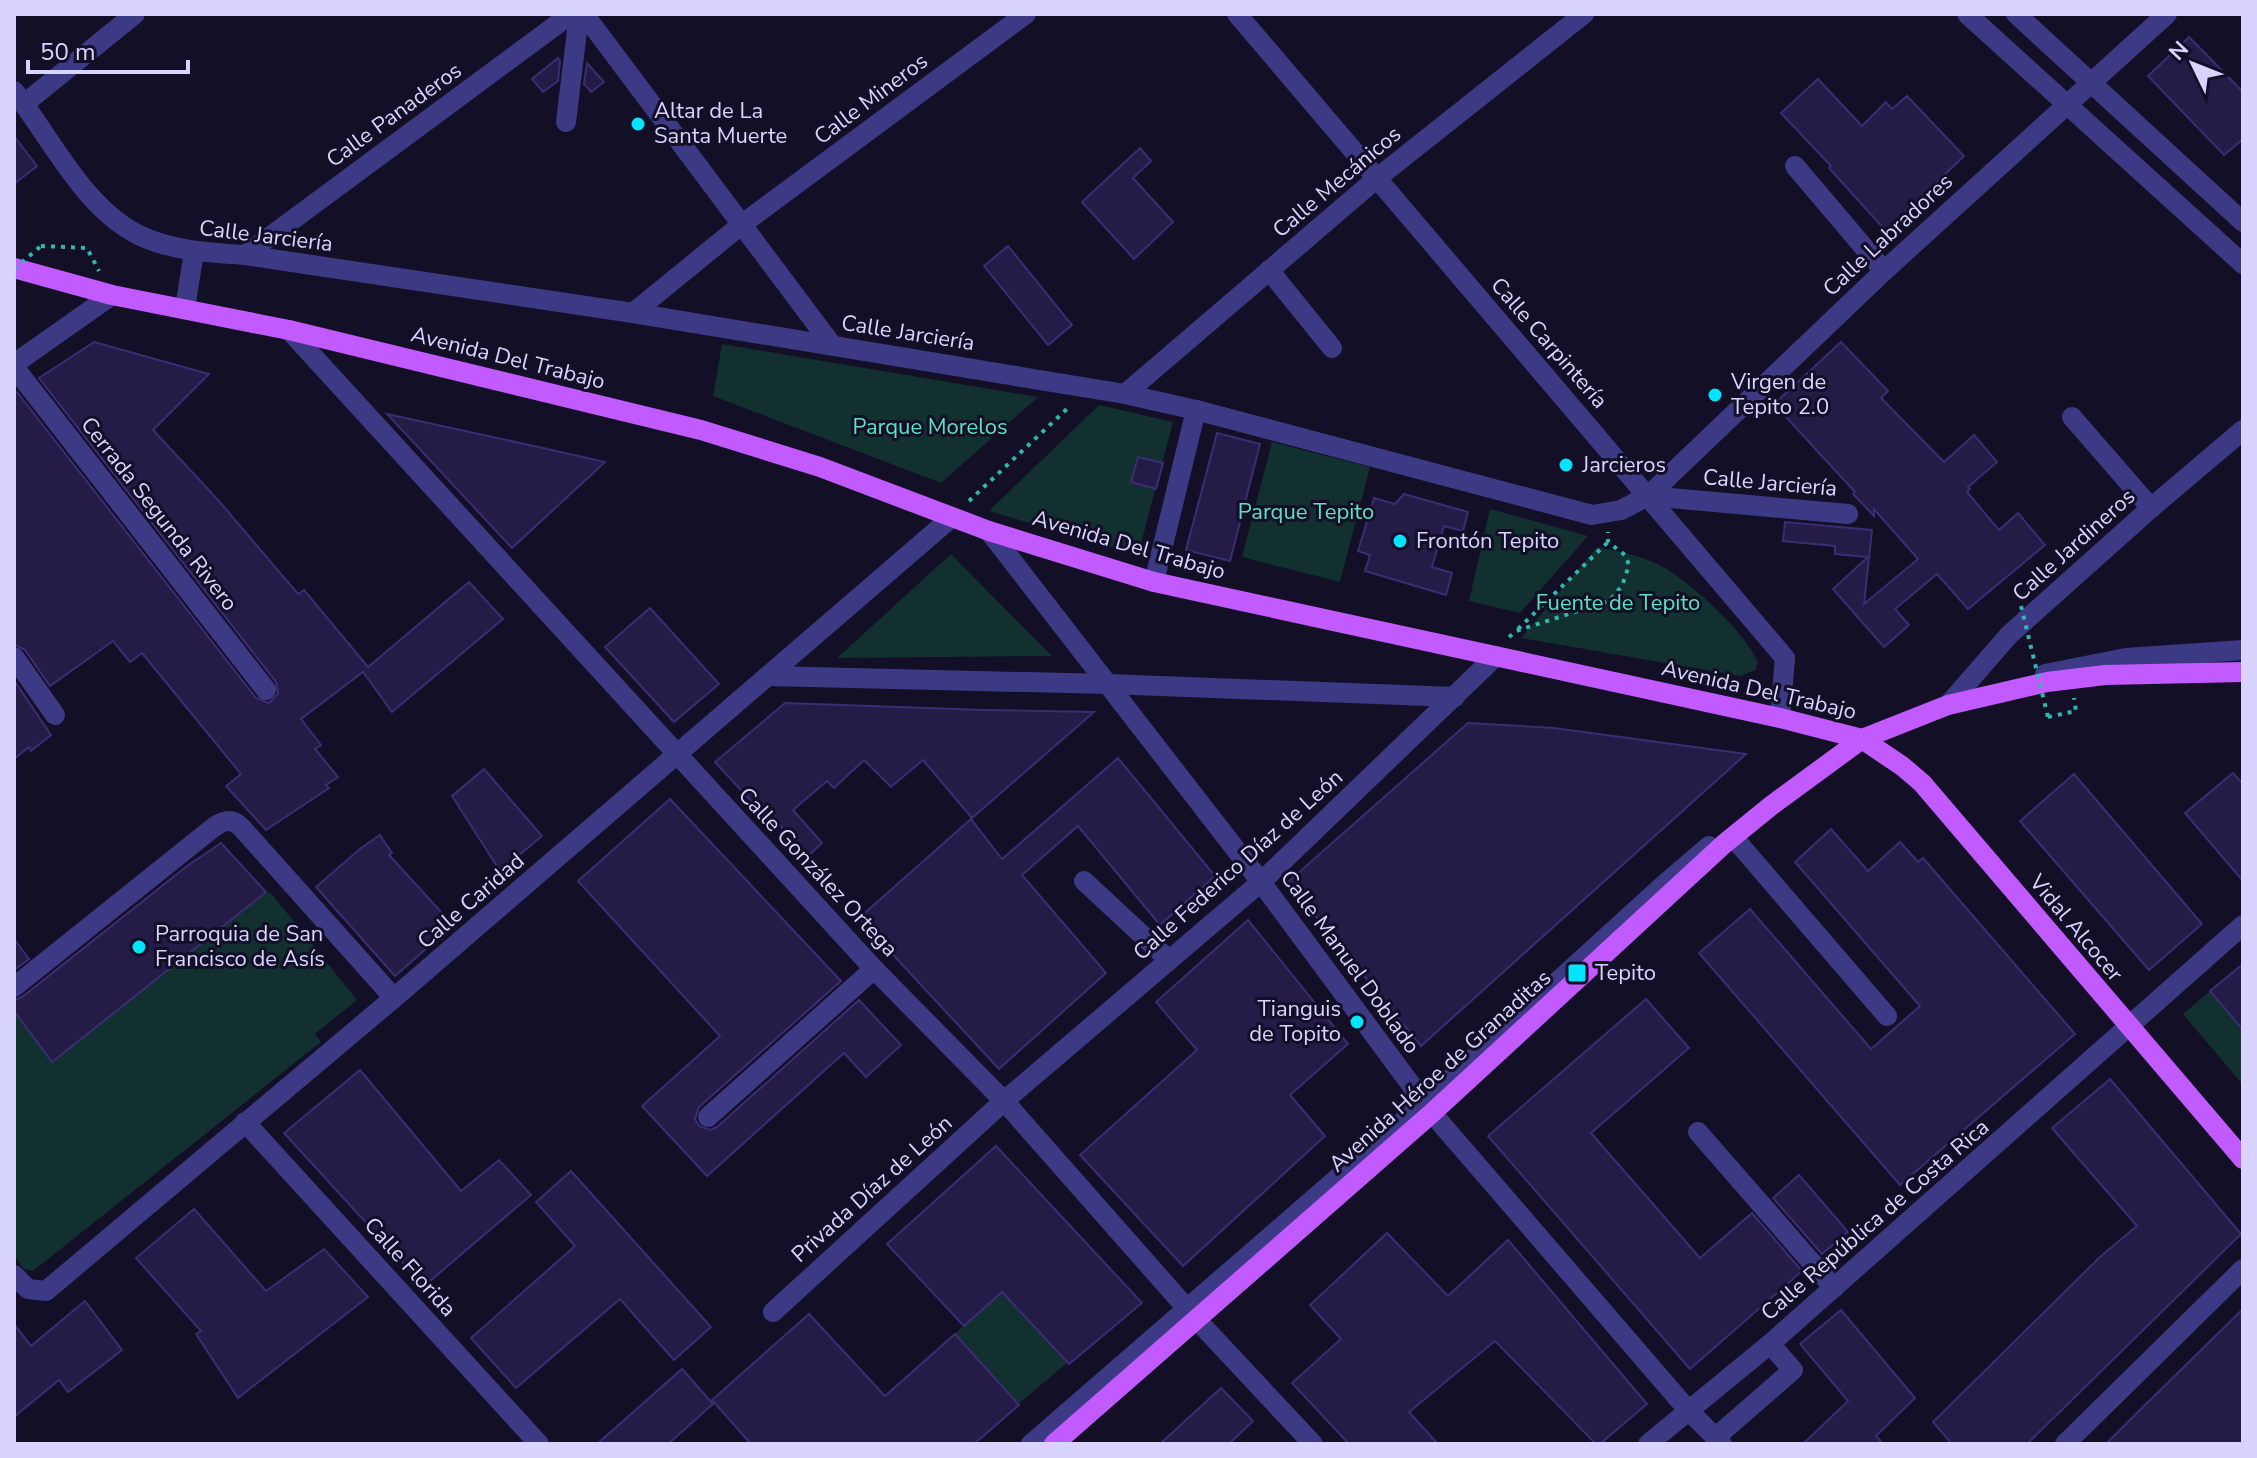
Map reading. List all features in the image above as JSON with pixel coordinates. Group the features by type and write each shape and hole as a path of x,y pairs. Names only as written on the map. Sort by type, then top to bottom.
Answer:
{"main road":[{"name":"Avenida Del Trabajo","path":"14,269 112,295 289,330 701,430 820,467 989,531 1154,582 1780,718 1858,738"},
{"path":"1953,699 2105,675 2243,672"},
{"name":"Avenida Héroe de Granaditas","path":"1054,1444 1192,1314 1733,837 1858,738"},
{"name":"Vidal Alcocer","path":"1858,738 1902,766 1922,783 2243,1159"}],"street":[{"path":"19,98 135,14"},
{"name":"Calle Panaderos","path":"245,255 571,14"},
{"path":"566,122 581,14"},
{"path":"581,14 832,345"},
{"name":"Calle Mineros","path":"633,313 741,225 1026,14"},
{"name":"Calle Carpintería","path":"1237,14 1785,658 1780,718"},
{"name":"Calle Mecánicos","path":"1125,394 1376,179 1584,14"},
{"path":"1967,14 2243,264"},
{"path":"2016,14 2243,222"},
{"name":"Calle Labradores","path":"1648,496 1884,271 2167,14"},
{"name":"Calle Jarciería","path":"19,98 102,209 144,237 194,252 245,255 633,313 1125,394 1592,515 1608,514 1648,496 1848,514"},
{"path":"1795,166 1884,271"},
{"path":"185,308 194,252"},
{"path":"1269,270 1332,348"},
{"path":"14,366 112,295"},
{"name":"Calle González Ortega","path":"289,330 874,969 1004,1101 1192,1314 1313,1444"},
{"name":"Cerrada Segunda Rivero","path":"14,366 266,690"},
{"path":"1154,582 1196,410"},
{"path":"2072,417 2151,508"},
{"name":"Calle Jardineros","path":"1953,699 2009,635 2243,430"},
{"name":"Calle Caridad","path":"14,1275 28,1289 46,1291 394,998 951,518"},
{"name":"Calle Manuel Doblado","path":"989,531 1261,882 1428,1108 1688,1410 1719,1440"},
{"path":"1428,1108 1668,881 1761,803 1872,726 1953,699 2126,658 2243,650"},
{"name":"Calle Federico Díaz de León","path":"1004,1101 1261,882 1455,697 1493,656"},
{"path":"14,657 55,715"},
{"path":"768,676 1455,697"},
{"path":"14,987 214,827 228,820 241,827 394,998"},
{"path":"1733,837 1887,1016"},
{"path":"1084,881 1169,960"},
{"name":"Calle República de Costa Rica","path":"1648,1444 1770,1344 2243,925"},
{"path":"708,1117 874,969"},
{"name":"Privada Díaz de León","path":"773,1312 1004,1101"},
{"name":"Calle Florida","path":"245,1122 539,1444"},
{"path":"1698,1132 1834,1288"},
{"path":"2065,1444 2243,1269"},
{"path":"1031,1444 1192,1314"},
{"path":"1719,1440 1793,1370 1770,1344"}],"path":[{"path":"14,269 41,246 87,248"},
{"path":"951,518 1089,388"},
{"path":"1493,656 1608,542 1608,514"},
{"path":"1516,631 1609,601 1622,586 1629,565 1625,555 1608,542"},
{"path":"2021,606 2048,717 2076,711"}],"green space":[{"name":"Parque Morelos","path":"722,344 1038,397 941,483 713,396"},
{"name":"Parque Morelos","path":"1099,405 1173,422 1138,555 989,511"},
{"name":"Parque Tepito","path":"1272,442 1370,467 1340,582 1242,557"},
{"path":"1490,509 1588,536 1520,613 1469,601"},
{"name":"Fuente de Tepito","path":"1597,547 1650,561 1684,581 1742,637 1758,663 1755,670 1740,676 1521,638"},
{"path":"951,554 1052,656 837,658"},
{"path":"266,892 271,893 357,1000 315,1034 321,1042 33,1271 24,1269 14,1256 14,1011 52,1061"},
{"path":"2210,991 2243,1030 2243,1085 2183,1014"},
{"path":"1002,1292 1067,1363 980,1436 915,1369"}],"building":[{"path":"2189,37 2243,92 2243,139 2224,155 2148,76"},
{"path":"558,58 558,81 543,92 532,79"},
{"path":"587,63 604,82 591,92 584,84"},
{"path":"1818,79 1862,126 1886,102 1892,109 1907,96 1964,156 1886,231 1781,113"},
{"path":"14,136 37,166 14,184"},
{"path":"1140,148 1151,161 1133,178 1173,222 1134,259 1082,202"},
{"path":"1008,246 1072,325 1048,345 984,266"},
{"path":"94,342 209,374 153,430 298,594 304,590 368,667 469,582 503,619 392,712 363,672 301,719 321,745 315,749 338,777 326,785 329,788 266,830 226,786 241,774 142,653 130,662 113,641 50,686 25,650 14,644 14,394 17,392 256,698 269,703 278,694 276,682 39,378"},
{"path":"1841,342 1888,391 1881,398 1944,462 1974,435 1997,462 1968,487 1967,492 1999,530 2018,513 2045,545 1968,609 1937,574 1895,609 1909,625 1884,647 1833,589 1868,557 1835,554 1835,546 1783,541 1785,522 1872,530 1864,604 1918,559 1874,509 1874,516 1853,494 1855,492 1774,404"},
{"path":"387,414 543,448 605,462 512,548"},
{"path":"1217,433 1260,444 1230,561 1186,550"},
{"path":"1138,457 1163,463 1156,489 1131,482"},
{"name":"Frontón Tepito","path":"1404,494 1468,512 1463,531 1444,526 1432,567 1452,573 1446,595 1365,571 1370,555 1358,551 1374,498 1395,504"},
{"path":"650,608 719,684 674,722 605,647"},
{"path":"14,680 51,735 31,751 29,747 14,759"},
{"path":"785,703 1094,712 972,818 923,760 891,787 864,760 834,788 827,781 793,810 822,843 807,857 778,823 774,826 715,762"},
{"path":"1468,723 1554,728 1746,754 1421,1046 1288,882"},
{"path":"1118,758 1215,876 1160,925 1078,826 1022,875 1106,973 999,1069 859,918 971,819 1002,859"},
{"path":"484,769 542,836 500,871 452,796"},
{"path":"2233,773 2243,784 2243,881 2185,813"},
{"path":"2074,774 2202,924 2149,970 2020,821"},
{"path":"670,799 841,981 699,1107 695,1119 699,1126 710,1130 717,1127 859,1000 901,1045 866,1077 844,1053 707,1176 642,1106 720,1036 578,881"},
{"path":"1831,829 1868,871 1900,842 1918,862 1923,858 2075,1034 1900,1185 1699,953 1750,909 1871,1049 1920,1006 1795,862"},
{"path":"380,835 392,853 389,855 453,925 395,976 316,887"},
{"name":"Parroquia de San Francisco de Asís","path":"221,843 266,892 52,1062 14,1011 14,1000 22,997 187,866"},
{"path":"1248,920 1348,1044 1290,1095 1325,1136 1183,1266 1080,1155 1197,1050 1156,1002"},
{"path":"14,939 29,959 14,970"},
{"path":"2243,964 2243,1030 2210,991"},
{"path":"1646,999 1689,1048 1591,1133 1700,1258 1752,1213 1802,1271 1690,1369 1488,1136"},
{"path":"360,1070 461,1191 499,1160 531,1195 424,1286 284,1133"},
{"path":"2110,1079 2241,1234 2027,1444 1952,1444 1933,1422 2101,1256 2137,1226 2052,1128"},
{"path":"996,1146 1142,1303 1069,1364 1002,1292 964,1326 887,1244"},
{"path":"571,1171 711,1327 674,1360 620,1299 516,1388 471,1338 575,1246 536,1202"},
{"path":"1799,1175 1848,1232 1822,1254 1773,1198"},
{"path":"194,1209 266,1291 324,1249 368,1297 238,1398 196,1334 201,1331 136,1258"},
{"path":"1387,1233 1448,1296 1508,1240 1647,1404 1600,1444 1596,1444 1495,1341 1409,1412 1438,1444 1349,1444 1292,1383 1341,1339 1310,1305"},
{"path":"85,1301 122,1350 68,1392 59,1380 14,1417 14,1324 31,1346"},
{"path":"2243,1309 2243,1444 2106,1444 2142,1408"},
{"path":"1841,1310 1915,1398 1876,1436 1883,1444 1803,1444 1848,1401 1800,1344"},
{"path":"809,1314 885,1396 955,1334 1019,1405 974,1444 751,1444 712,1400"},
{"path":"682,1369 713,1404 668,1444 597,1444"},
{"path":"1221,1388 1253,1421 1229,1444 1160,1444"}],"place":[{"name":"Altar de La Santa Muerte","path":"638,124"},
{"name":"Virgen de Tepito 2.0","path":"1715,395"},
{"name":"Jarcieros","path":"1566,465"},
{"name":"Frontón Tepito","path":"1400,541"},
{"name":"Parroquia de San Francisco de Asís","path":"139,947"},
{"name":"Tepito","path":"1577,973"},
{"name":"Tianguis de Topito","path":"1357,1022"}]}
